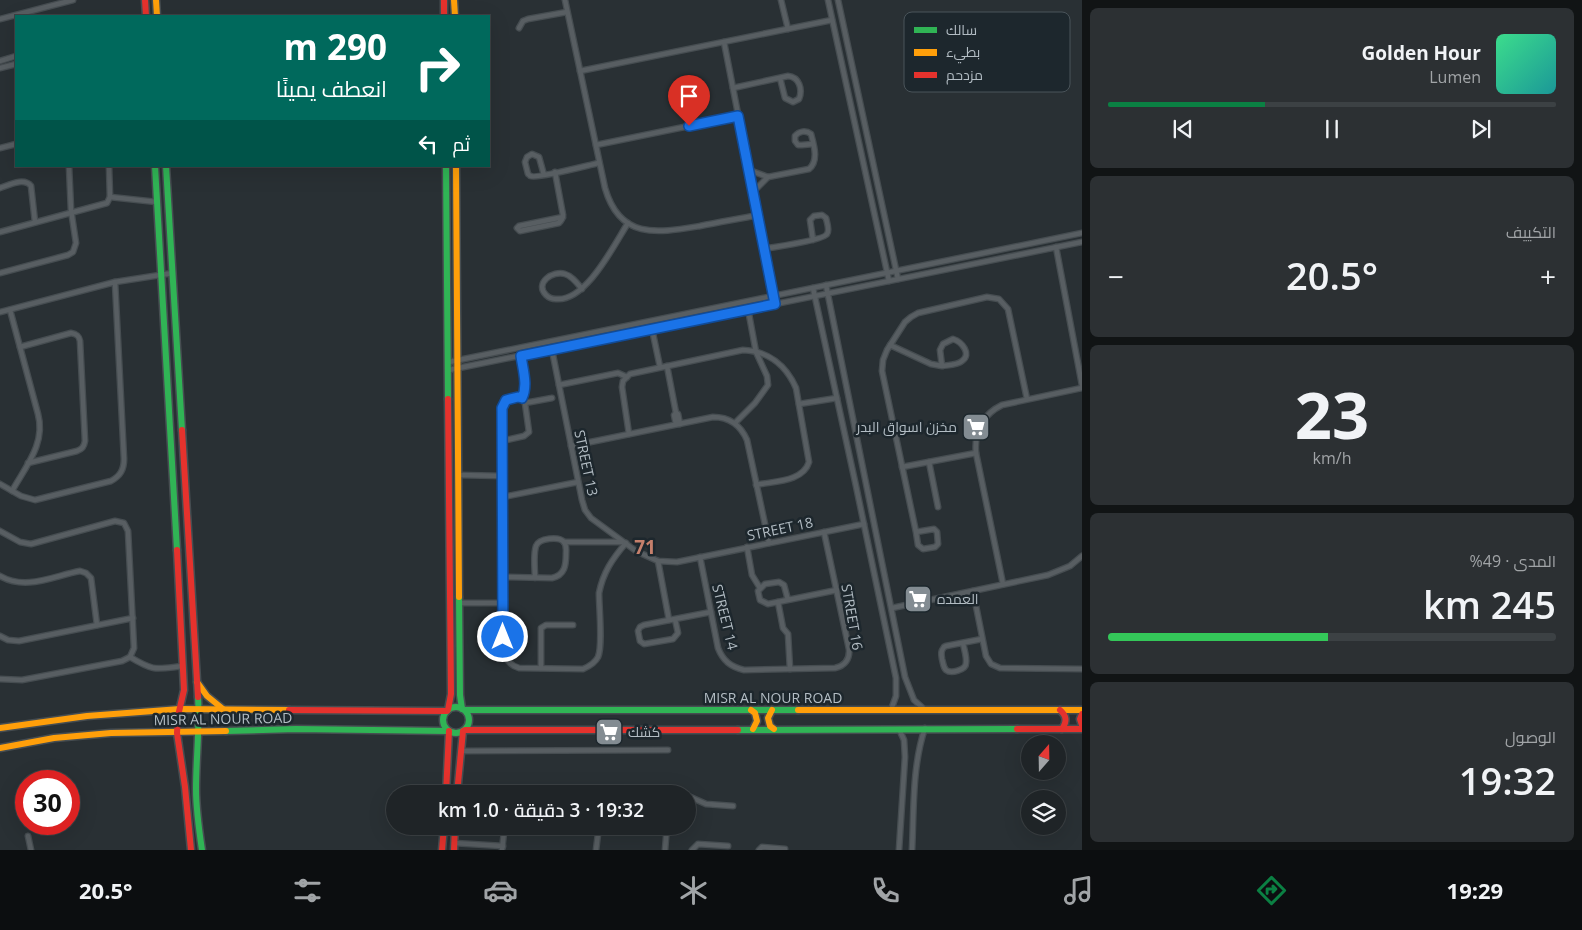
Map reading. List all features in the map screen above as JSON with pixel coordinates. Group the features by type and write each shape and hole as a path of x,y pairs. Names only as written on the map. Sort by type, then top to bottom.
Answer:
{"street":[{"path":"0,17 73,0"},
{"path":"145,0 146,15"},
{"path":"156,0 157,15"},
{"path":"444,0 444,15"},
{"path":"454,0 455,15"},
{"path":"565,0 604,188 611,204 621,218 628,224 644,230 661,232 758,215"},
{"path":"781,0 788,28"},
{"path":"828,0 890,281"},
{"path":"838,0 898,279"},
{"path":"519,28 521,23 528,18 567,12"},
{"path":"580,71 832,20"},
{"path":"724,42 775,304"},
{"path":"0,61 15,56"},
{"path":"840,57 850,56"},
{"path":"0,68 15,64"},
{"path":"733,88 780,78 790,76 797,79 801,93 798,99 790,102 784,98 780,78"},
{"path":"596,145 738,116"},
{"path":"0,148 15,144"},
{"path":"749,170 768,177 811,168 815,160 813,144"},
{"path":"544,175 539,157 532,154 527,157 525,162 529,175 532,177 544,175 599,163"},
{"path":"0,273 68,255 73,252 76,243 69,167"},
{"path":"0,232 104,205 110,197 109,167"},
{"path":"155,167 184,690 178,716 177,733 192,850"},
{"path":"166,167 198,709 196,787 202,850"},
{"path":"446,167 451,694 448,710 443,719 444,726 448,731 449,743 447,785"},
{"path":"456,167 460,695 463,710 469,720 464,730 461,747 458,785"},
{"path":"555,172 563,216 559,222 520,230 517,228 563,216"},
{"path":"753,192 768,177"},
{"path":"0,188 23,182 28,183 31,186 36,222"},
{"path":"110,197 157,202"},
{"path":"764,249 813,240 825,237 828,232 826,218 822,215 814,216 810,220 813,240"},
{"path":"582,289 567,275 559,273 548,277 543,284 546,296 555,299 569,296 582,289 592,279 628,224"},
{"path":"449,362 1082,233"},
{"path":"449,370 1082,242"},
{"path":"1003,584 975,443 977,433 986,415 1002,405 1082,387 1056,247"},
{"path":"0,312 115,282 173,273"},
{"path":"0,484 28,499 35,500 111,481 122,473 124,459 115,282"},
{"path":"826,285 908,687 914,700 926,710"},
{"path":"813,288 897,684 896,696 891,710"},
{"path":"162,292 174,291"},
{"path":"916,532 934,529 937,532 938,544 935,547 922,549 918,545 882,371 884,355 905,322 918,313 987,297 999,299 1008,309 1027,399"},
{"path":"10,310 40,422 40,438 12,491"},
{"path":"736,423 755,403 768,385 767,376 756,352 748,310"},
{"path":"652,329 660,367"},
{"path":"20,347 71,333 79,336 80,341 84,446 77,451 28,463"},
{"path":"890,345 932,364 942,366 960,363 964,360 966,355 965,348 960,342 953,340 946,341 943,344 940,350 942,366"},
{"path":"1075,349 1082,348"},
{"name":"STREET 13","path":"552,350 583,505 588,514 595,522 648,557 658,561 677,562 700,557"},
{"path":"630,434 622,392 622,386 626,377 634,372 743,350 756,352 776,361 788,373 796,388 809,457 807,467 797,477 756,484"},
{"path":"502,441 524,436 529,432 524,400 525,390 521,356"},
{"path":"667,366 676,413 678,414 678,424"},
{"path":"559,385 618,373 626,377"},
{"path":"561,396 524,400 518,397 508,398 503,404 504,652 510,664 519,668 583,668 593,664 600,650 599,593 601,585 611,562 625,542"},
{"path":"799,404 837,398"},
{"path":"571,446 713,417 728,419 736,423 747,440 769,543"},
{"path":"902,467 976,453"},
{"path":"929,462 938,507"},
{"path":"459,475 502,476"},
{"path":"503,497 578,482"},
{"path":"856,486 866,484"},
{"path":"0,531 20,542 31,544 115,521 124,523 128,532 134,648 130,657 122,661 22,680 0,679"},
{"name":"STREET 18","path":"700,557 864,524"},
{"name":"STREET 16","path":"744,670 835,668 846,662 849,649 824,532"},
{"path":"535,578 535,550 538,544 544,540 564,542 625,542"},
{"path":"503,577 556,577 563,572 566,565 566,547 564,542"},
{"path":"747,548 752,575 760,588 759,597 762,602 768,604 837,590"},
{"path":"892,608 1048,575 1070,566 1082,556"},
{"name":"STREET 14","path":"700,557 718,648 721,655 731,665 744,670"},
{"path":"658,561 672,619 678,633 674,639 642,643 639,639 638,631 644,625 672,619 711,612"},
{"path":"872,563 882,561"},
{"path":"0,576 10,582 22,584 80,571 86,573 91,578 97,625"},
{"path":"760,588 765,584 781,582 785,587 788,600"},
{"path":"973,591 982,639 987,659 991,664 997,667 1082,669"},
{"path":"778,602 783,628 788,634 790,669"},
{"path":"460,603 503,603"},
{"path":"0,636 8,640 19,641 133,618"},
{"path":"541,668 541,628 546,625 573,626"},
{"path":"963,643 965,667 960,670 946,670 941,654 946,646 982,639"},
{"path":"130,657 149,668 183,666"},
{"path":"196,679 207,696 224,709"},
{"path":"451,694 454,696 460,695"},
{"path":"448,710 454,707 463,710"},
{"name":"MISR AL NOUR ROAD","path":"0,728 87,716 180,709 448,710"},
{"name":"MISR AL NOUR ROAD","path":"463,710 1082,710"},
{"path":"751,710 757,717 753,729"},
{"path":"772,710 769,714 768,722 774,729"},
{"path":"1060,710 1066,719 1062,729"},
{"path":"1082,714 1080,719 1082,725"},
{"path":"912,850 918,758 925,728"},
{"name":"MISR AL NOUR ROAD","path":"0,748 46,740 111,733 296,729 448,731"},
{"path":"899,850 905,756 904,740 900,729"},
{"path":"448,731 456,733 464,730 1082,729"},
{"path":"449,743 461,747 668,750"},
{"path":"905,756 918,758"},
{"path":"696,800 706,804 733,806"},
{"path":"442,850 443,835"},
{"path":"454,846 503,848 504,835"},
{"path":"596,850 597,835"},
{"path":"665,850 666,835"},
{"path":"28,836 31,850"},
{"path":"692,850 698,844 728,846"},
{"path":"759,850 762,848 785,849"}],"traffic: fast":[{"path":"155,167 177,550"},
{"path":"166,167 182,430"},
{"path":"446,167 448,399"},
{"path":"459,597 460,695 462,709"},
{"path":"198,697 196,797 202,850"},
{"path":"456,707 465,711 469,720 465,729 456,733 447,729 443,720 447,711 456,707"},
{"path":"465,710 798,710"},
{"path":"226,731 296,729 448,731"},
{"path":"738,730 1017,729"}],"traffic: slow":[{"path":"156,0 157,15"},
{"path":"454,0 455,15"},
{"path":"456,167 459,597"},
{"path":"197,682 207,696 223,709"},
{"path":"0,728 87,716 180,709 289,710"},
{"path":"751,710 755,713 757,721 753,729"},
{"path":"772,710 768,718 770,726 774,729"},
{"path":"798,710 1082,710"},
{"path":"0,748 54,738 111,733 226,731"}],"traffic: jam":[{"path":"145,0 146,15"},
{"path":"444,0 444,15"},
{"path":"448,399 451,694 448,710"},
{"path":"182,430 198,697"},
{"path":"177,550 184,690 178,716 177,733 185,787 191,850"},
{"path":"289,710 447,711"},
{"path":"1060,710 1066,719 1062,729"},
{"path":"1082,714 1080,719 1082,725"},
{"path":"1017,729 1082,729"},
{"path":"465,730 738,730"},
{"path":"446,785 449,731"},
{"path":"458,785 463,731"},
{"path":"442,850 443,835"},
{"path":"454,850 455,835"}],"place":[{"name":"مخزن اسواق البدر","path":"976,427"},
{"name":"العمده","path":"918,599"},
{"name":"كشك","path":"609,732"}],"district":[{"name":"71","path":"645,547"}],"route":[{"path":"503,637 502,408 508,398 522,398 524,393 521,356 775,304 738,116 689,126"}]}
